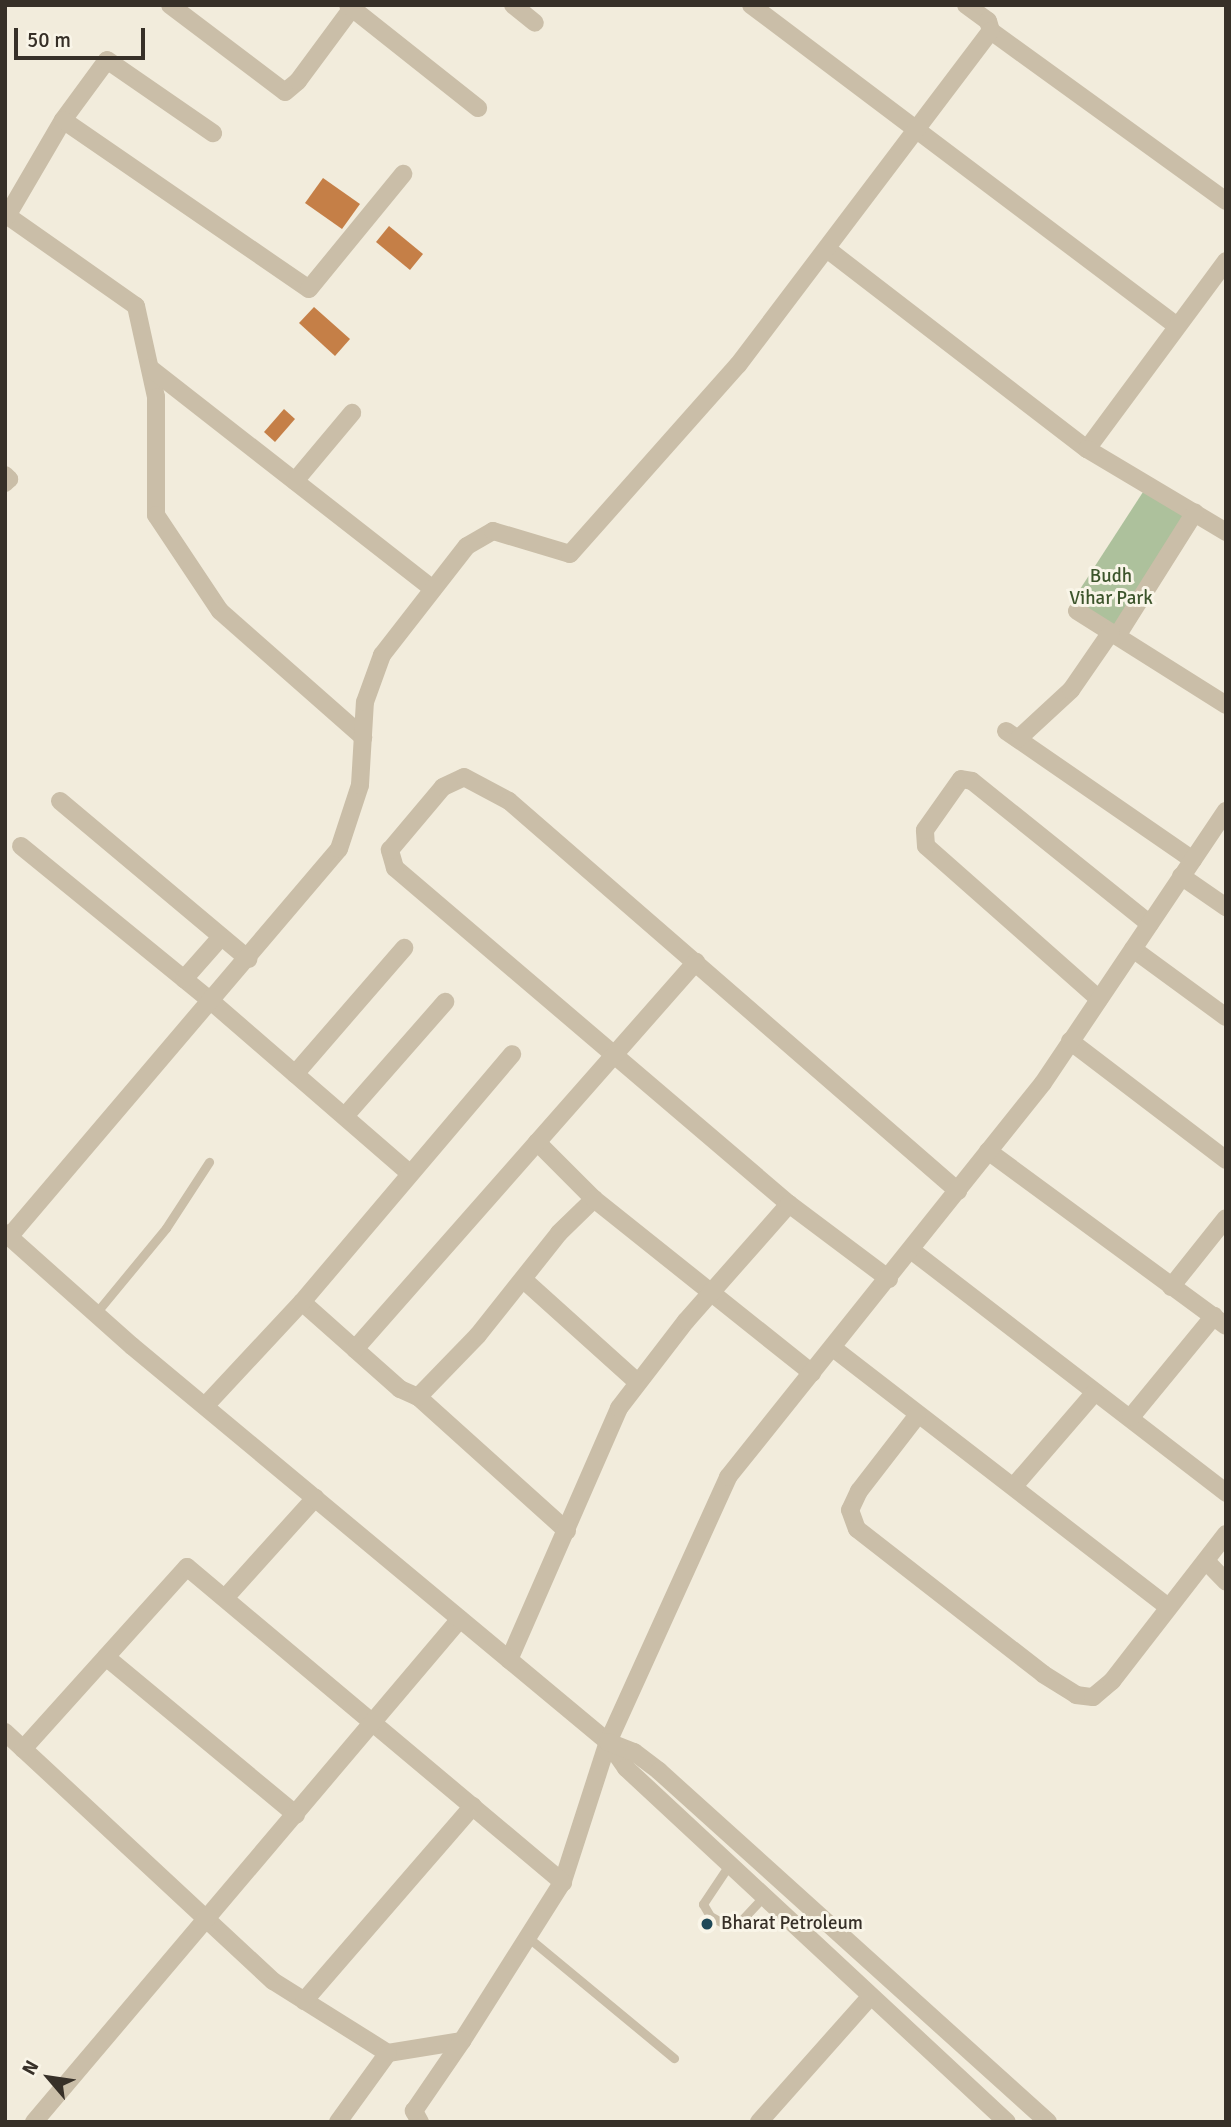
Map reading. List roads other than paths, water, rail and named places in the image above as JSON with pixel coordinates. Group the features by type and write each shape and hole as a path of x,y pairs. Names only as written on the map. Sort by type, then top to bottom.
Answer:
{"street":[{"path":"170,5 285,92 298,81 350,6 478,108"},
{"path":"513,5 535,23"},
{"path":"751,5 916,133 964,162 1177,326"},
{"path":"966,5 988,21 991,32 1226,201"},
{"path":"991,32 738,365 570,554 493,531 467,546 382,655 365,702 360,785 339,849 212,1002 7,1235 205,1406 608,1742 626,1768 1007,2122"},
{"path":"213,133 107,60 63,120 6,215 136,306 156,397 156,515 220,611 363,737"},
{"path":"63,120 309,289 402,174"},
{"path":"827,249 1087,449 1226,532"},
{"path":"1087,449 1226,261"},
{"path":"150,368 433,589"},
{"path":"295,481 352,413"},
{"path":"5,475 9,478 5,483"},
{"path":"1193,860 1012,735 1071,690 1114,634 1195,512"},
{"path":"1077,611 1226,705"},
{"path":"889,1279 789,1204 618,1053 396,868 390,850 405,827 455,779 474,781 533,821 958,1191"},
{"path":"1099,999 926,846 925,830 961,779 972,781 1150,923"},
{"path":"60,801 248,959"},
{"path":"421,2122 414,2111 530,1939 563,1882 608,1742 728,1477 988,1152 1070,1041 1226,811"},
{"path":"21,846 212,1002 408,1172"},
{"path":"1181,876 1226,907"},
{"path":"184,979 221,937"},
{"path":"295,1074 404,948"},
{"path":"1133,949 1226,1017"},
{"path":"355,1349 696,962"},
{"path":"345,1115 445,1002"},
{"path":"1070,1041 1226,1160"},
{"path":"205,1406 302,1301 408,1172 512,1054"},
{"path":"537,1142 594,1199 713,1291 812,1373"},
{"path":"988,1152 1220,1321 1131,1417"},
{"path":"418,1397 525,1281 559,1233 594,1199"},
{"path":"509,1660 567,1531 602,1441 637,1382 789,1204"},
{"path":"1171,1287 1226,1218"},
{"path":"911,1250 1131,1417 1226,1493"},
{"path":"525,1281 637,1382"},
{"path":"302,1301 400,1389 418,1397 567,1531"},
{"path":"833,1348 917,1416 1014,1486 1168,1607"},
{"path":"1014,1486 1095,1392"},
{"path":"917,1416 859,1491 850,1510 857,1529 1042,1674 1076,1695 1093,1697 1112,1681 1226,1534"},
{"path":"225,1598 315,1498"},
{"path":"1206,1561 1226,1582"},
{"path":"23,1749 187,1567 563,1882"},
{"path":"34,2122 207,1921 460,1619"},
{"path":"106,1657 296,1815"},
{"path":"5,1732 273,1981 388,2053 462,2041"},
{"path":"608,1742 634,1752 659,1771 1048,2122"},
{"path":"304,2001 473,1806"},
{"path":"768,2118 886,1978"},
{"path":"338,2122 388,2053"}],"lane":[{"path":"96,1313 166,1228 209,1163"},
{"path":"729,1865 703,1904 710,1916 728,1926 737,1925 763,1897"},
{"path":"530,1939 674,2058"}],"place":[{"name":"Bharat Petroleum","path":"707,1924"}],"park label":[{"name":"Budh Vihar Park","path":"1111,588"}]}
